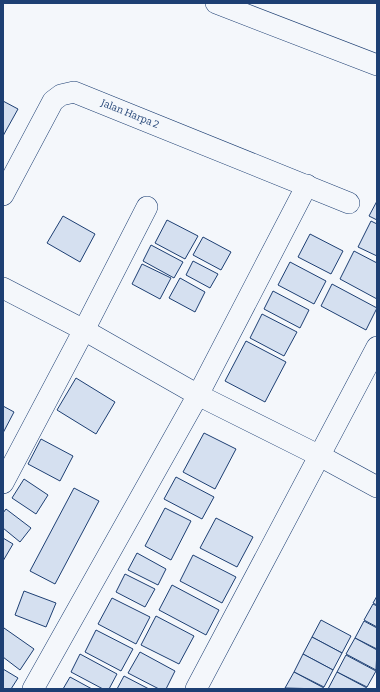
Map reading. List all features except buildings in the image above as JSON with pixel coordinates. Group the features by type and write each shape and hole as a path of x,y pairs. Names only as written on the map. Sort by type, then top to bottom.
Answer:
{"street":[{"path":"216,3 377,65"},
{"name":"Jalan Harpa 2","path":"3,195 53,101 61,95 74,92 349,203"},
{"path":"33,689 198,395 307,185"},
{"path":"3,483 147,207"},
{"path":"3,288 84,330 198,395 320,456 377,487"},
{"path":"196,689 377,347"}]}
